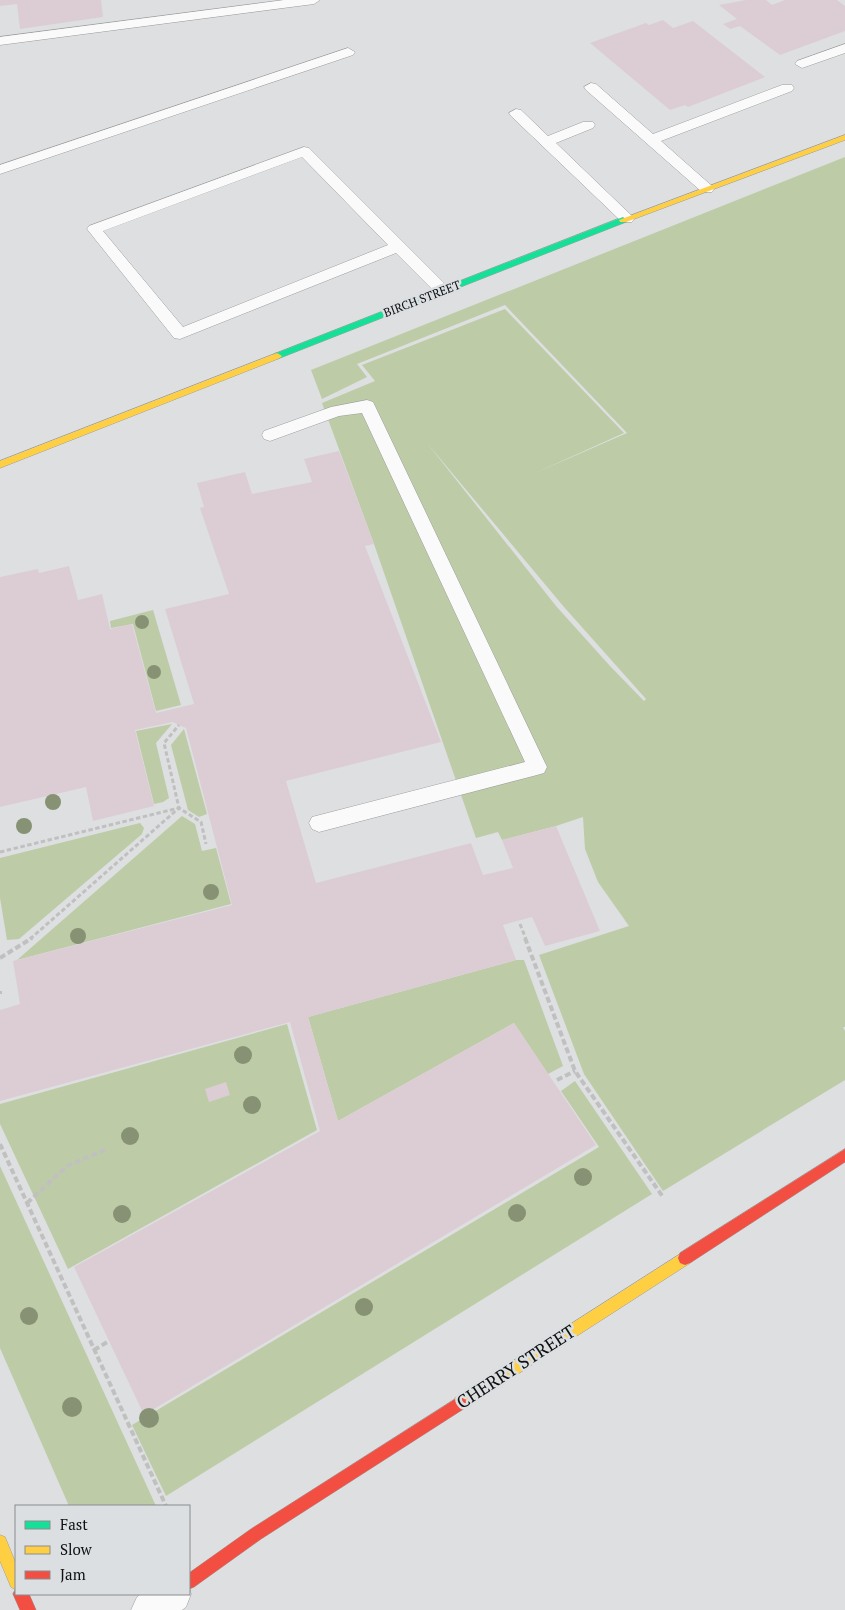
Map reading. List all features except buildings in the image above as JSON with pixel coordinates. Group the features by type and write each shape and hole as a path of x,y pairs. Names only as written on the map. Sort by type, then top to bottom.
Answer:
{"street":[{"name":"BIRCH STREET","path":"0,465 443,290 845,137"},
{"name":"CHERRY STREET","path":"190,1581 256,1534 845,1155"},
{"path":"0,1542 15,1580"},
{"path":"21,1595 28,1610"},
{"path":"150,1610 172,1595"}],"lane":[{"path":"0,41 314,0"},
{"path":"802,64 845,48"},
{"path":"0,170 348,52"},
{"path":"590,87 707,189"},
{"path":"651,140 787,88"},
{"path":"516,113 627,219"},
{"path":"546,142 588,125"},
{"path":"399,246 180,334 94,230 304,151 399,246 443,290"},
{"path":"270,435 337,411 367,406 537,767 319,823"}],"path":[{"path":"179,724 164,743 179,808 201,822 206,844"},
{"path":"0,852 179,808"},
{"path":"0,958 28,940 179,808"},
{"path":"520,924 575,1071 663,1198"},
{"path":"557,1080 575,1071"},
{"path":"0,1144 166,1505"},
{"path":"27,1203 68,1166 105,1150"},
{"path":"94,1350 109,1342"}],"green space":[{"path":"845,157 845,1027 843,1027 845,1031 845,1080 663,1191 584,1074 539,955 629,926 598,882 585,849 583,817 502,840 498,832 476,838 374,544 322,403 375,381 362,365 505,309 624,433 533,474 627,433 505,305 357,364 367,377 322,399 311,370","holes":["427,443 564,607 646,699 644,701 556,606"]},
{"path":"153,610 181,705 156,711 133,624 111,628 110,621"},
{"path":"172,724 156,743 169,798 154,804 136,731"},
{"path":"184,729 207,814 199,817 188,810 171,745"},
{"path":"182,816 195,824 202,851 216,848 231,904 17,960"},
{"path":"140,823 144,828 142,834 19,939 7,940 0,898 0,858"},
{"path":"516,960 524,960 563,1066 548,1074 514,1023 338,1121 308,1017"},
{"path":"287,1024 317,1130 68,1269 0,1124 0,1104"},
{"path":"575,1081 652,1194 166,1496 132,1425 599,1147 561,1091"},
{"path":"0,1166 156,1505 69,1505 0,1348"}],"traffic: fast":[{"path":"277,356 623,220"}],"traffic: slow":[{"path":"623,220 845,137"},
{"path":"0,465 277,356"},
{"path":"460,1403 685,1258"},
{"path":"0,1542 15,1580"}],"traffic: jam":[{"path":"685,1258 845,1155"},
{"path":"190,1581 256,1534 460,1403"},
{"path":"21,1595 28,1610"}]}
